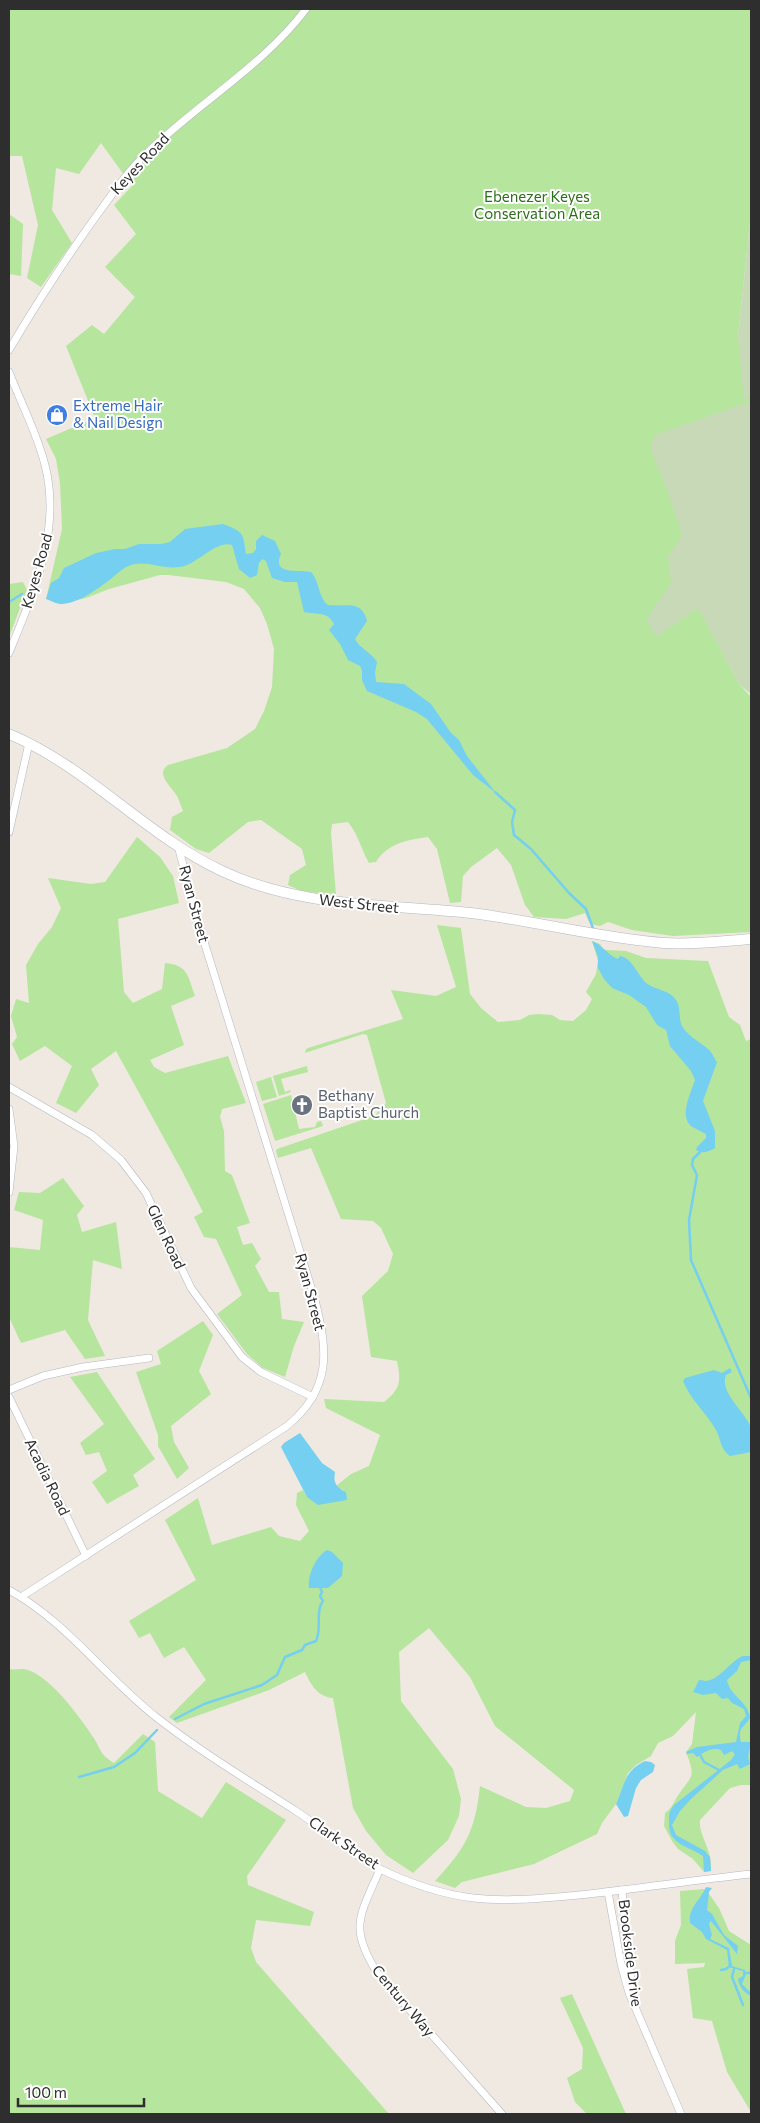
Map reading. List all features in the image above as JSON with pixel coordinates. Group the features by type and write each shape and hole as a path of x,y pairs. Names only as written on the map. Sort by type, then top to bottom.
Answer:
{"main road":[{"name":"West Street","path":"9,734 29,743 73,770 149,827 201,861 235,877 263,887 302,897 345,903 474,914 666,943 700,943 751,939"}],"street":[{"name":"Keyes Road","path":"9,350 70,252 135,165 181,122 270,51 306,9"},
{"name":"Keyes Road","path":"9,372 42,454 48,478 51,508 45,554 9,653"},
{"path":"9,832 29,743"},
{"name":"Ryan Street","path":"21,1597 287,1426 300,1414 313,1397 321,1380 324,1363 324,1344 319,1316 202,935 178,846"},
{"name":"Glen Road","path":"9,1087 92,1135 117,1156 143,1188 190,1288 242,1358 261,1372 313,1397"},
{"path":"9,1109 14,1146 9,1192"},
{"path":"9,1390 43,1376 150,1358"},
{"name":"Acadia Road","path":"9,1397 86,1556"},
{"name":"Clark Street","path":"9,1590 62,1628 127,1692 160,1720 219,1762 299,1813 380,1869 435,1890 475,1898 526,1899 608,1892 751,1874"},
{"name":"Century Way","path":"380,1869 360,1924 359,1935 364,1951 378,1974 502,2114"},
{"name":"Brookside Drive","path":"622,1890 629,1968 639,2016"},
{"name":"Brookside Drive","path":"608,1892 624,1976 681,2114"}],"green space":[{"name":"Ebenezer Keyes Conservation Area","path":"9,9 751,9 751,211 738,337 751,342 751,452 673,625 698,607 740,685 751,697 751,932 673,936 632,930 608,922 600,926 590,924 585,913 566,919 534,917 525,905 511,865 497,848 471,867 463,876 461,902 450,903 437,849 428,837 413,839 392,847 376,862 369,863 348,822 332,824 331,833 336,895 301,891 288,885 290,875 306,865 302,849 261,820 248,822 209,853 196,849 170,830 172,817 183,811 177,796 165,780 164,769 168,765 227,748 255,729 264,711 272,687 274,649 260,608 244,589 226,582 160,575 60,604 46,599 62,529 60,483 56,459 46,439 95,418 66,346 92,325 104,334 135,297 105,267 136,234 114,205 132,186 101,143 79,174 56,168 52,210 72,243 41,287 27,278 38,225 22,156 9,156"},
{"path":"751,211 751,397 744,399 738,337"},
{"path":"9,214 23,224 21,276 9,274"},
{"path":"751,401 751,694 740,685 698,608 656,637 646,620 671,583 668,557 682,535 665,484 653,456 651,445 655,435"},
{"path":"23,582 27,590 9,637 9,584"},
{"path":"137,837 160,857 173,876 179,903 118,919 124,992 133,1003 162,989 165,963 173,964 183,969 191,983 195,996 171,1006 184,1045 150,1060 154,1067 165,1073 228,1056 246,1103 222,1109 220,1117 224,1131 225,1171 232,1175 250,1223 237,1227 243,1245 252,1243 261,1259 255,1266 269,1292 279,1292 282,1319 304,1322 294,1346 285,1377 263,1368 247,1354 217,1314 242,1295 216,1239 204,1237 194,1217 203,1212 116,1051 91,1069 99,1085 76,1113 56,1103 72,1066 45,1046 20,1061 12,1044 17,1037 11,1016 16,999 29,1003 26,965 38,944 52,927 61,908 48,878 91,884 105,882"},
{"path":"437,925 461,928 470,994 481,1008 498,1022 520,1020 529,1015 538,1014 552,1015 560,1020 573,1021 586,1010 592,999 586,992 596,974 598,961 592,941 600,944 603,949 626,951 646,958 708,961 729,1017 740,1025 746,1041 751,1039 751,1785 730,1788 700,1820 701,1832 710,1856 711,1871 704,1872 693,1859 678,1849 664,1826 665,1813 672,1806 691,1777 691,1768 686,1752 692,1744 696,1712 673,1736 658,1743 651,1756 636,1765 628,1773 616,1804 602,1823 597,1834 534,1864 462,1882 455,1888 435,1881 454,1859 467,1838 475,1815 480,1786 526,1807 546,1808 570,1801 574,1790 495,1726 470,1677 429,1628 399,1652 401,1701 453,1769 461,1799 459,1816 448,1840 413,1873 386,1855 366,1831 353,1808 333,1698 319,1693 305,1672 269,1690 177,1723 169,1717 206,1680 184,1647 164,1658 150,1633 139,1638 129,1621 196,1580 165,1520 198,1498 212,1545 271,1527 279,1536 300,1541 309,1531 296,1505 297,1493 303,1490 307,1497 346,1492 336,1486 351,1474 369,1466 380,1435 326,1408 324,1399 384,1402 397,1389 399,1374 397,1361 371,1357 362,1296 388,1271 393,1254 381,1228 373,1221 341,1219 311,1148 278,1158 276,1151 277,1149 368,1118 376,1114 386,1103 367,1035 363,1034 305,1053 306,1049 403,1019 391,990 436,996 456,987"},
{"path":"307,1066 308,1072 281,1079 285,1092 290,1090 291,1092 279,1096 273,1076"},
{"path":"271,1077 277,1097 262,1101 256,1082"},
{"path":"291,1095 299,1129 315,1127 317,1122 321,1121 323,1126 275,1141 263,1104"},
{"path":"63,1178 84,1206 77,1215 82,1232 116,1222 122,1269 93,1260 88,1320 105,1356 85,1359 65,1330 21,1343 9,1317 9,1247 40,1250 43,1220 14,1210 19,1192 40,1193"},
{"path":"203,1321 213,1335 199,1371 211,1394 171,1426 174,1442 189,1468 177,1479 158,1446 158,1435 136,1372 161,1364 157,1351"},
{"path":"97,1372 155,1459 133,1475 139,1486 107,1504 92,1482 107,1471 99,1452 86,1455 80,1443 104,1424 70,1377"},
{"path":"9,1669 24,1669 33,1672 53,1687 80,1718 103,1754 114,1763 143,1734 155,1742 158,1791 202,1818 226,1782 286,1820 247,1876 248,1885 314,1912 310,1926 256,1920 251,1948 256,1962 389,2114 9,2114"},
{"path":"705,1889 719,1908 729,1931 751,1945 751,2112 727,2072 712,2021 693,2018 687,1969 704,1967 705,1963 675,1964 675,1941 681,1925 680,1891"},
{"path":"572,1994 626,2114 587,2114 575,2102 567,2078 582,2069 583,2048 560,1998"}],"water":[{"path":"223,524 239,531 243,537 246,554 253,553 256,549 256,541 262,535 275,541 281,554 279,561 283,569 311,572 322,598 328,605 352,606 361,610 365,614 367,621 355,639 377,662 376,682 404,684 431,704 451,733 459,740 467,756 496,793 473,775 427,719 416,712 367,691 362,680 360,666 348,660 340,644 329,630 334,624 332,620 322,614 304,612 297,582 285,582 272,578 266,561 262,559 259,563 257,575 250,578 239,569 232,545 226,544 214,548 184,566 171,567 140,563 128,566 95,591 68,603 61,604 46,599 51,583 59,578 64,568 96,553 125,549 139,544 170,542 185,529"},
{"path":"592,941 618,959 620,956 624,957 646,983 673,997 678,1003 684,1029 709,1050 717,1062 703,1101 715,1131 715,1148 710,1151 701,1152 696,1150 706,1138 706,1134 691,1126 686,1116 687,1104 695,1080 691,1071 670,1046 666,1030 657,1025 646,1007 629,995 612,988 604,979 598,968 598,957"},
{"path":"730,1368 732,1372 726,1375 726,1389 748,1422 752,1436 751,1452 730,1456 723,1448 713,1425 690,1395 683,1381 685,1378 714,1370 722,1373"},
{"path":"300,1433 322,1463 335,1472 335,1482 346,1492 347,1500 318,1505 307,1497 281,1447"},
{"path":"327,1550 332,1552 343,1563 342,1576 328,1588 309,1588 309,1578 313,1567 319,1557"},
{"path":"743,1656 751,1656 751,1660 741,1662 737,1671 727,1680 732,1691 749,1712 750,1718 740,1733 741,1742 751,1742 748,1757 750,1764 740,1769 737,1764 723,1770 691,1799 680,1811 672,1825 676,1835 705,1851 710,1857 711,1871 704,1872 703,1856 680,1844 672,1836 669,1815 674,1805 731,1760 735,1754 732,1751 724,1755 721,1750 714,1749 708,1750 697,1757 693,1753 687,1754 686,1752 697,1747 736,1742 740,1723 746,1716 744,1709 732,1703 728,1698 722,1699 716,1693 703,1695 693,1692 699,1680 711,1680"},
{"path":"645,1761 655,1765 653,1772 641,1780 636,1788 628,1816 624,1817 616,1804 629,1774"},
{"path":"706,1887 712,1888 709,1892 707,1910 712,1914 724,1935 738,1946 737,1954 711,1921 709,1924 712,1935 710,1939 729,1948 732,1966 745,1970 746,1974 742,1984 751,1993 751,1996 743,1989 738,1979 743,1976 743,1971 729,1967 727,1950 706,1939 702,1932 690,1923 691,1912"}],"waterway":[{"path":"9,602 22,594"},
{"path":"495,792 515,810 512,822 514,835 531,849 569,893 586,909 594,931"},
{"path":"702,1150 693,1159 692,1165 697,1175 689,1220 691,1260 751,1398"},
{"path":"175,1719 204,1704 262,1685 277,1675 285,1657 302,1650 305,1645 316,1641 318,1637 319,1610 323,1601 320,1596 322,1592 320,1587"},
{"path":"79,1777 114,1767 135,1753 157,1730"},
{"path":"699,1753 704,1762 719,1770"},
{"path":"721,1970 730,1966"},
{"path":"734,1969 732,1977 743,2005"},
{"path":"745,1973 751,1973"}],"place":[{"name":"Extreme Hair & Nail Design","path":"57,415"},
{"name":"Bethany Baptist Church","path":"302,1105"}]}
